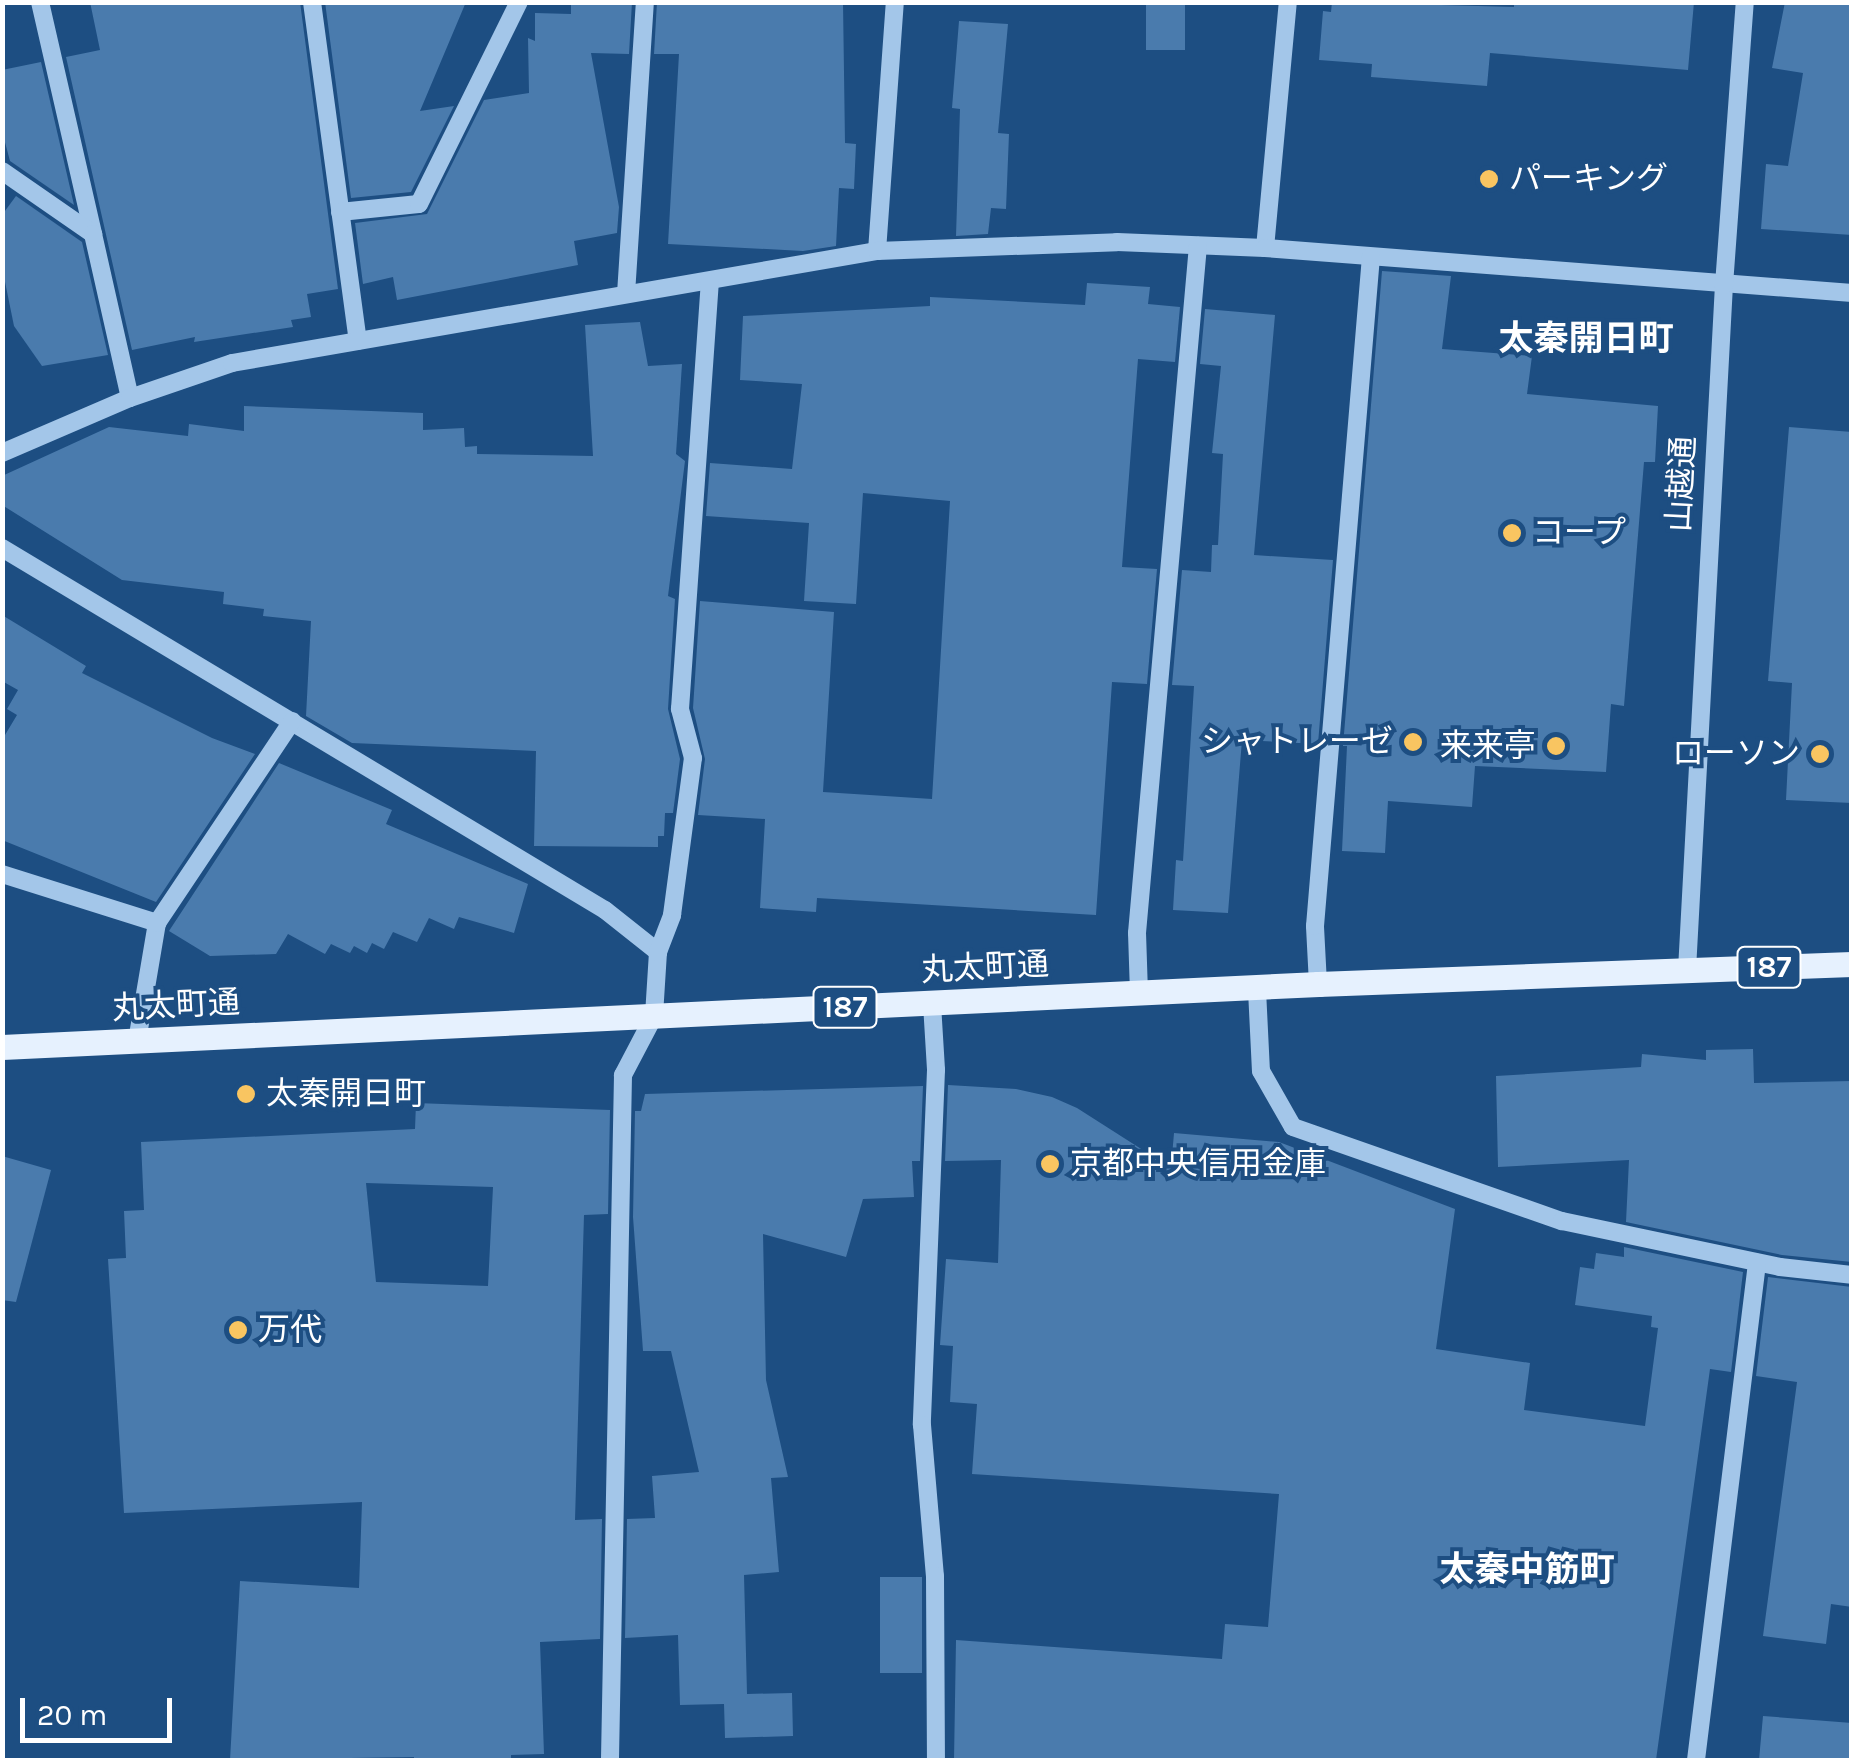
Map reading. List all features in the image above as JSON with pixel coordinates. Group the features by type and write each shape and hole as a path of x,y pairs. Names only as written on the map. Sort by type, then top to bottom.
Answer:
{"main road":[{"name":"丸太町通","path":"2,1047 1257,990 1318,984 1852,964"}],"street":[{"path":"40,2 130,398"},
{"path":"312,2 358,341"},
{"path":"340,212 419,204 519,2"},
{"path":"626,294 645,2"},
{"path":"877,251 895,2"},
{"path":"1265,248 1288,2"},
{"name":"山越通","path":"1686,970 1724,285 1745,2"},
{"path":"2,170 93,234"},
{"path":"2,453 130,398 232,364 877,251 1117,242 1265,248 1852,293"},
{"path":"1139,993 1137,933 1198,246"},
{"path":"1318,984 1315,926 1371,257"},
{"path":"610,1760 623,1075 654,1016 658,952 672,915 693,758 680,709 710,282"},
{"path":"2,548 605,910 658,952"},
{"path":"137,1041 157,923 292,721"},
{"path":"2,874 157,923"},
{"path":"1257,990 1261,1071 1293,1127 1562,1221 1757,1263 1852,1275"},
{"path":"932,1004 936,1070 922,1425 935,1576 936,1760"},
{"path":"1696,1760 1757,1263"}],"building":[{"path":"90,2 300,2 338,289 307,294 311,317 291,320 293,327 194,342 195,337 132,350 66,57 100,50"},
{"path":"325,2 466,2 420,111 454,106 411,192 351,198"},
{"path":"571,2 632,2 629,54 591,53 619,207 617,233 574,241 578,265 397,300 393,277 363,284 355,223 427,214 484,100 529,93 528,38 535,41 535,13 571,14"},
{"path":"657,2 843,2 845,143 856,144 854,189 839,188 836,246 803,251 668,244 679,54 654,54"},
{"path":"1146,2 1185,2 1185,50 1146,50"},
{"path":"1332,2 1514,7 1514,2 1694,2 1688,70 1490,53 1487,86 1371,77 1372,64 1319,60 1323,11 1331,12"},
{"path":"1785,2 1852,2 1852,235 1761,229 1766,164 1788,166 1803,73 1772,68"},
{"path":"959,21 1008,24 998,133 1009,134 1006,209 991,208 988,234 956,236 960,109 952,108"},
{"path":"41,62 74,205 10,161 2,131 2,70"},
{"path":"16,196 82,242 108,355 42,366 14,326 2,267 2,215"},
{"path":"1382,271 1451,276 1442,349 1532,356 1527,394 1658,406 1655,462 1644,462 1624,706 1611,704 1606,772 1475,766 1472,807 1388,801 1385,853 1342,851 1347,746 1343,746"},
{"path":"1087,283 1150,287 1148,304 1180,307 1175,362 1138,359 1122,567 1157,569 1147,684 1112,682 1096,915 817,898 816,912 760,908 765,819 698,815 705,759 693,708 700,601 834,612 823,792 932,799 950,501 863,493 856,604 804,601 809,523 706,516 710,463 792,469 802,384 740,380 743,316 930,306 930,297 1085,305"},
{"path":"1205,309 1275,315 1254,555 1333,560 1318,744 1242,740 1228,913 1173,910 1176,860 1183,861 1194,686 1172,685 1182,570 1211,572 1212,545 1218,545 1223,454 1212,453 1221,366 1200,364"},
{"path":"640,322 648,366 682,364 676,454 685,461 668,596 675,599 668,709 680,759 673,813 665,813 664,836 658,836 658,847 534,846 536,751 352,743 306,716 311,621 263,616 264,609 223,604 224,592 122,580 2,505 2,476 109,427 188,436 189,424 244,431 244,406 423,413 423,430 464,428 465,447 477,446 477,454 593,456 585,325"},
{"path":"1789,427 1852,432 1852,803 1786,800 1792,683 1768,681"},
{"path":"2,615 86,666 82,673 212,738 255,754 156,902 2,840 2,740 17,715 7,709 18,690 2,681"},
{"path":"279,763 392,810 386,824 528,884 514,933 459,917 454,929 429,918 417,942 393,932 384,949 372,943 367,953 354,946 350,953 331,944 325,954 288,934 276,954 210,956 169,931"},
{"path":"1753,1049 1754,1083 1852,1081 1852,1262 1782,1255 1626,1222 1629,1160 1498,1167 1496,1076 1641,1067 1642,1054 1706,1060 1706,1050"},
{"path":"948,1085 1016,1089 1052,1097 1077,1108 1171,1168 1174,1133 1279,1142 1455,1209 1436,1349 1530,1363 1524,1410 1645,1426 1658,1328 1651,1327 1652,1316 1575,1305 1580,1267 1594,1269 1596,1253 1624,1257 1624,1247 1743,1272 1731,1372 1710,1369 1656,1760 954,1760 956,1640 1222,1659 1225,1624 1268,1627 1279,1494 972,1474 977,1404 950,1402 953,1346 940,1345 946,1259 998,1263 1001,1160 945,1161"},
{"path":"923,1086 920,1161 912,1161 914,1197 863,1199 846,1257 763,1234 766,1380 788,1477 771,1478 779,1572 744,1575 747,1694 792,1693 793,1736 725,1738 724,1704 680,1705 678,1635 625,1638 627,1519 655,1518 652,1476 699,1472 671,1351 643,1351 633,1217 635,1111 641,1111 645,1094"},
{"path":"416,1103 610,1110 608,1214 584,1215 575,1520 602,1519 600,1639 540,1642 544,1754 511,1755 511,1760 230,1760 240,1581 359,1588 362,1502 124,1513 108,1259 126,1258 124,1211 144,1210 141,1142 415,1129","holes":["366,1183 493,1187 488,1286 376,1282"]},
{"path":"2,1156 51,1170 16,1302 2,1300"},
{"path":"1768,1277 1852,1287 1852,1607 1831,1604 1826,1644 1763,1636 1797,1382 1756,1376"},
{"path":"880,1577 922,1577 922,1673 880,1673"},
{"path":"1763,1716 1852,1723 1852,1760 1759,1760"}],"place":[{"name":"パーキング","path":"1489,179"},
{"name":"コープ","path":"1512,533"},
{"name":"シャトレーゼ","path":"1413,742"},
{"name":"来来亭","path":"1556,746"},
{"name":"ローソン","path":"1820,754"},
{"name":"太秦開日町","path":"246,1094"},
{"name":"京都中央信用金庫","path":"1050,1164"},
{"name":"万代","path":"238,1330"}],"district":[{"name":"太秦開日町","path":"1586,339"},
{"name":"太秦中筋町","path":"1527,1570"}]}
